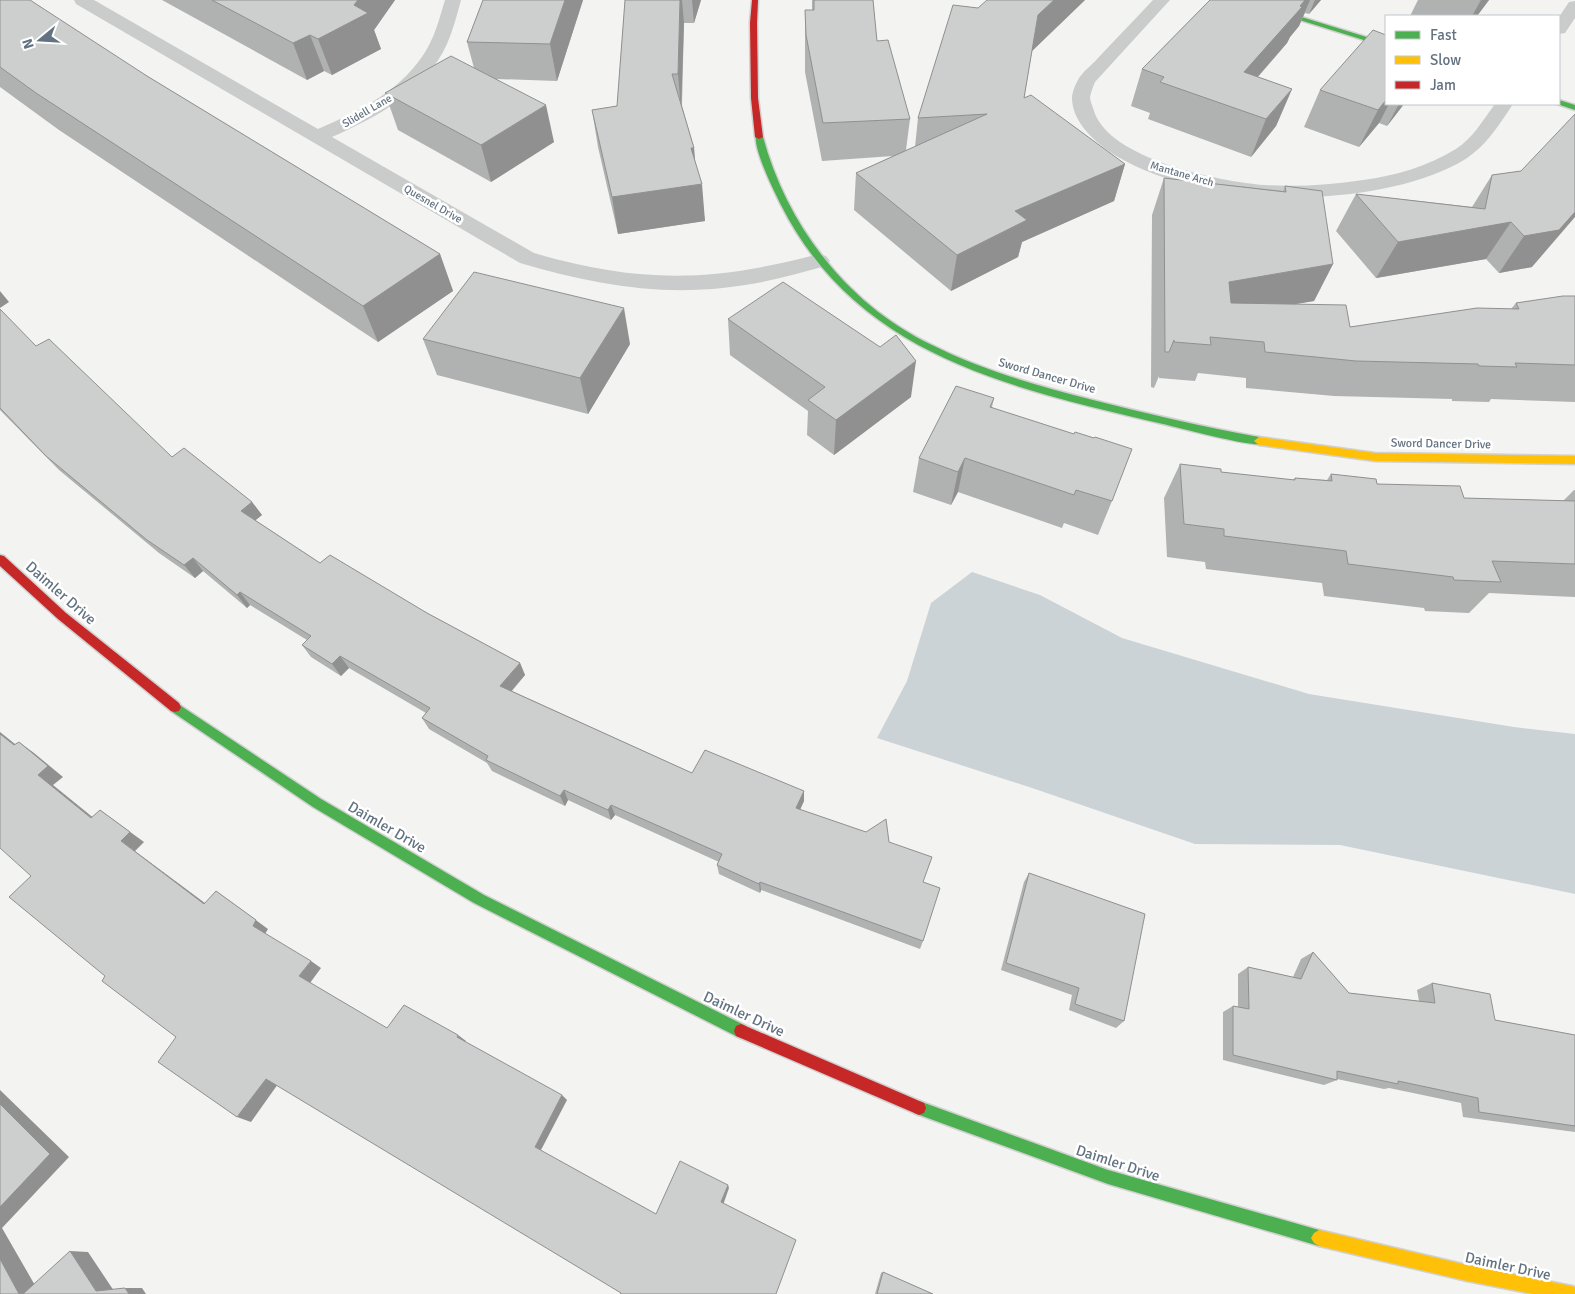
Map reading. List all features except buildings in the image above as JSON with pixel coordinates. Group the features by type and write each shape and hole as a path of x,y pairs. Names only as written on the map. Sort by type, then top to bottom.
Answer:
{"street":[{"name":"Quesnel Drive","path":"82,0 527,258 568,271 604,279 650,284 690,284 738,280 784,271 819,261"},
{"name":"Slidell Lane","path":"317,136 360,117 383,104 408,85 426,65 438,46 453,0"},
{"name":"Sword Dancer Drive","path":"756,0 752,23 755,58 753,94 758,132 773,180 819,261 850,294 886,322 928,347 978,369 1044,391 1164,422 1268,442 1376,457 1575,460"},
{"name":"Mantane Arch","path":"1162,0 1086,82 1081,98 1085,117 1096,133 1118,150 1174,174 1213,184 1262,191 1304,192 1351,188 1402,178 1439,165 1465,152 1482,136 1503,105"},
{"path":"1239,0 1385,45"},
{"path":"1560,28 1575,6"},
{"path":"1560,102 1575,108"},
{"name":"Daimler Drive","path":"0,559 62,616 178,708 317,803 479,899 733,1027 912,1106 1108,1177 1469,1283 1572,1294"}],"shaded area":[{"path":"972,572 1040,595 1122,638 1309,694 1514,727 1575,734 1575,894 1340,845 1195,844 1035,789 877,738 907,681 931,603"}],"traffic: fast":[{"path":"1239,0 1385,45"},
{"path":"1560,102 1575,108"},
{"path":"759,137 776,185 799,230 827,268 857,300 891,326 927,347 1006,379 1155,419 1259,441"},
{"path":"175,707 317,803 479,899 741,1031"},
{"path":"919,1108 1108,1177 1319,1238"}],"traffic: slow":[{"path":"1259,441 1375,457 1575,460"},
{"path":"1319,1238 1467,1273 1572,1294"}],"traffic: jam":[{"path":"755,0 753,23 755,98 759,137"},
{"path":"0,559 62,616 175,707"},
{"path":"741,1031 919,1108"}]}
